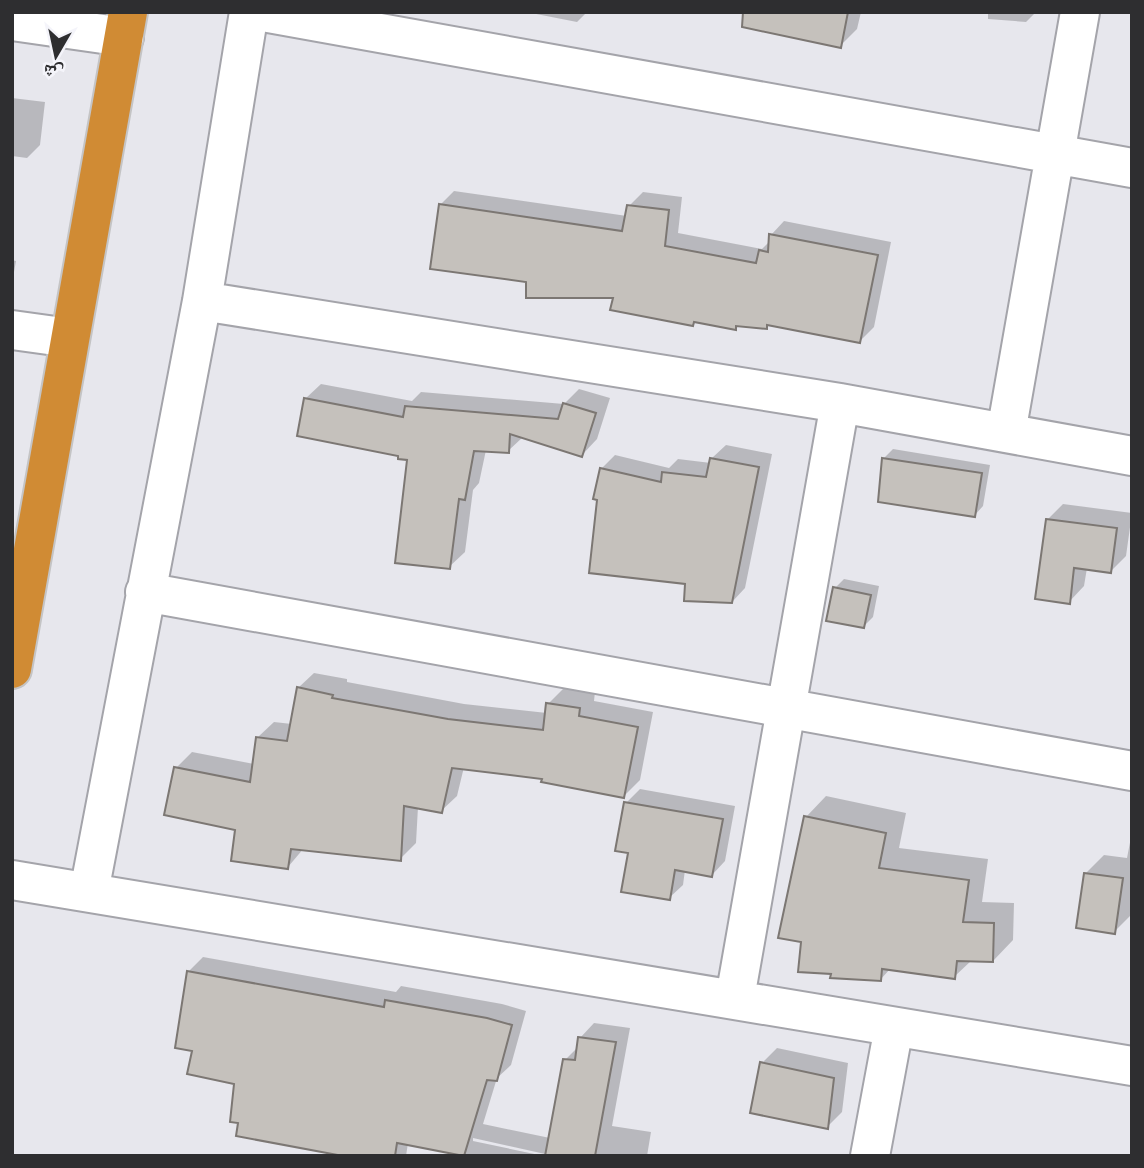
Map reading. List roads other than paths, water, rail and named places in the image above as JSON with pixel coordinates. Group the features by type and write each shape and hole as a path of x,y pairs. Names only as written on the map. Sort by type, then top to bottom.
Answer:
{"highway":[{"path":"13,657 69,338 99,188 126,24"}],"street":[{"path":"89,892 202,301 249,12"},
{"path":"263,12 1132,168"},
{"path":"1006,433 1080,12"},
{"path":"12,21 126,24"},
{"path":"202,301 840,403 1132,456"},
{"path":"12,330 69,338"},
{"path":"735,998 840,403"},
{"path":"145,592 1132,771"},
{"path":"12,880 1132,1066"},
{"path":"870,1156 894,1027"}]}
